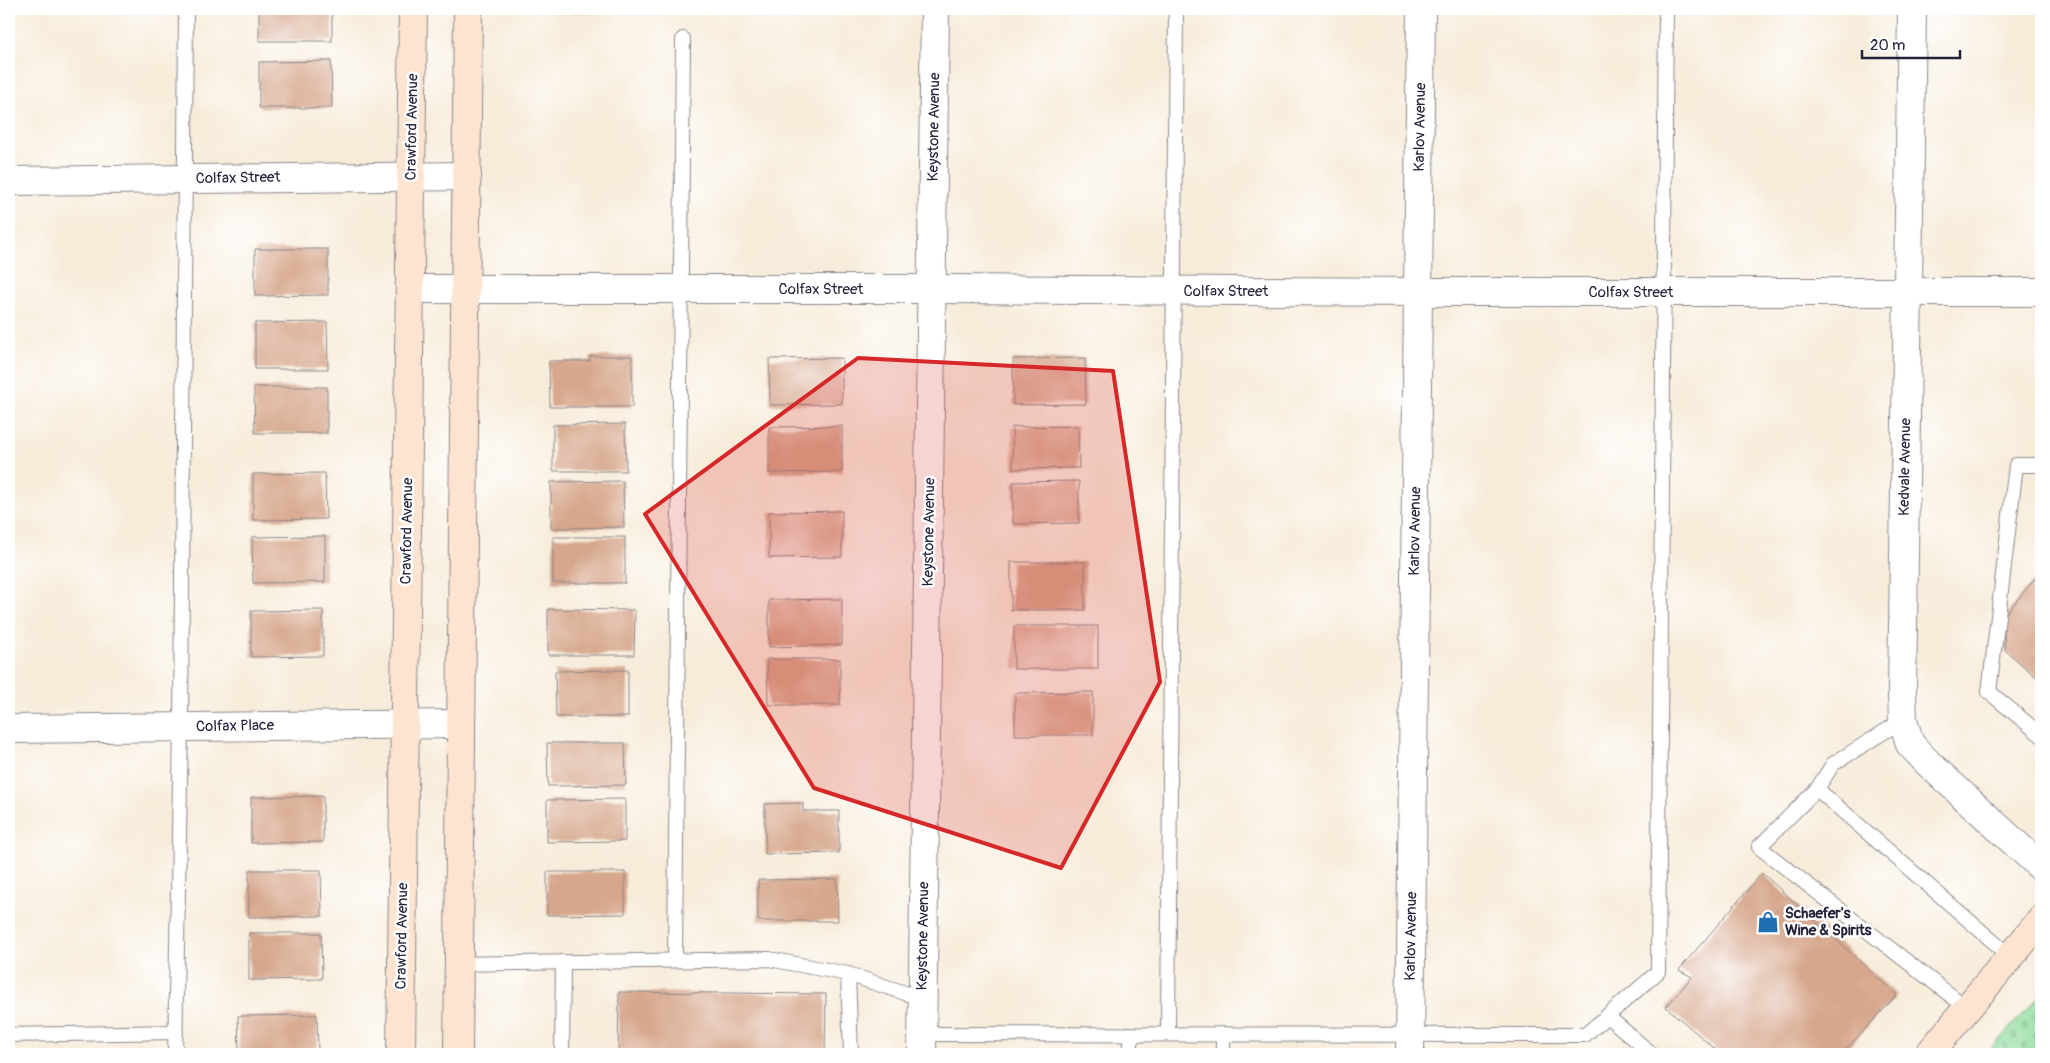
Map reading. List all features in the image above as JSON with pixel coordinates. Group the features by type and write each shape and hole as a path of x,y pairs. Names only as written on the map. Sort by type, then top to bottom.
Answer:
{"main road":[{"name":"Crawford Avenue","path":"401,1054 414,9"},
{"path":"458,1054 468,9"},
{"path":"1929,1054 2041,920"}],"street":[{"name":"Keystone Avenue","path":"922,1044 935,9"},
{"name":"Karlov Avenue","path":"1410,1044 1421,9"},
{"name":"Kedvale Avenue","path":"1912,9 1903,720 1910,744 2041,866"},
{"name":"Colfax Street","path":"9,181 467,176"},
{"name":"Colfax Street","path":"410,289 2041,292"},
{"name":"Colfax Place","path":"9,729 461,724"}],"lane":[{"path":"176,1054 181,727 186,9"},
{"path":"1168,1034 1176,9"},
{"path":"922,1044 1131,1034 1223,1034 1410,1044 1585,1035 1658,972 1666,9"},
{"path":"675,960 683,39"},
{"path":"2041,465 2016,465 1990,692 2041,735"},
{"path":"1903,720 1833,764 1817,788 1759,847 1967,1008"},
{"path":"1817,788 2011,957"},
{"path":"458,964 769,959 848,974 923,999"},
{"path":"562,1054 563,962"},
{"path":"848,974 851,1054"},
{"path":"1607,1016 1652,1054"},
{"path":"9,1035 176,1032"},
{"path":"1131,1034 1131,1054"},
{"path":"1223,1034 1223,1054"}],"highlighted area":[{"path":"858,358 1113,371 1160,682 1061,868 814,788 645,514"}],"green space":[{"path":"2041,994 2041,1054 1986,1054"}],"building":[{"path":"259,9 332,9 332,41 259,41"},
{"path":"555,9 637,9 637,13 555,13"},
{"path":"331,61 332,108 259,108 259,62"},
{"path":"255,249 328,249 328,295 255,296"},
{"path":"327,322 328,369 255,369 255,323"},
{"path":"590,356 632,356 632,407 550,407 549,361 590,361"},
{"path":"842,358 842,404 770,405 769,359"},
{"path":"1085,358 1086,404 1013,405 1013,359"},
{"path":"254,387 327,387 327,433 255,433"},
{"path":"625,424 626,471 553,471 553,425"},
{"path":"842,426 842,472 769,473 769,427"},
{"path":"1078,426 1079,468 1013,469 1012,427"},
{"path":"325,473 326,519 253,520 253,474"},
{"path":"623,481 624,527 551,528 551,482"},
{"path":"1079,481 1079,523 1013,524 1013,482"},
{"path":"842,511 842,557 769,558 769,512"},
{"path":"325,536 325,582 253,583 252,537"},
{"path":"553,537 625,537 625,583 553,583"},
{"path":"1011,562 1085,562 1085,610 1011,610"},
{"path":"2041,571 2041,681 2005,650 2003,617"},
{"path":"842,599 842,645 769,647 769,600"},
{"path":"548,609 635,610 634,655 548,655"},
{"path":"323,610 323,656 251,657 251,611"},
{"path":"1014,626 1098,626 1098,669 1014,669"},
{"path":"767,659 840,659 840,705 768,705"},
{"path":"628,670 628,717 556,717 555,671"},
{"path":"1093,692 1093,735 1015,735 1015,693"},
{"path":"547,743 625,743 626,785 548,786"},
{"path":"323,796 323,842 251,843 251,797"},
{"path":"625,799 625,841 547,842 547,800"},
{"path":"803,803 803,811 839,811 839,853 765,854 765,804"},
{"path":"249,870 321,870 322,916 249,917"},
{"path":"547,872 625,872 625,914 547,915"},
{"name":"Schaefer's Wine & Spirits","path":"1762,873 1897,995 1842,1054 1721,1054 1666,1007 1692,977 1679,970"},
{"path":"837,879 838,921 758,921 758,880"},
{"path":"249,933 321,933 322,979 249,980"},
{"path":"619,992 826,994 825,1054 618,1054"},
{"path":"317,1015 318,1054 239,1054 238,1016"}],"place":[{"name":"Schaefer's Wine & Spirits","path":"1768,922"}]}
